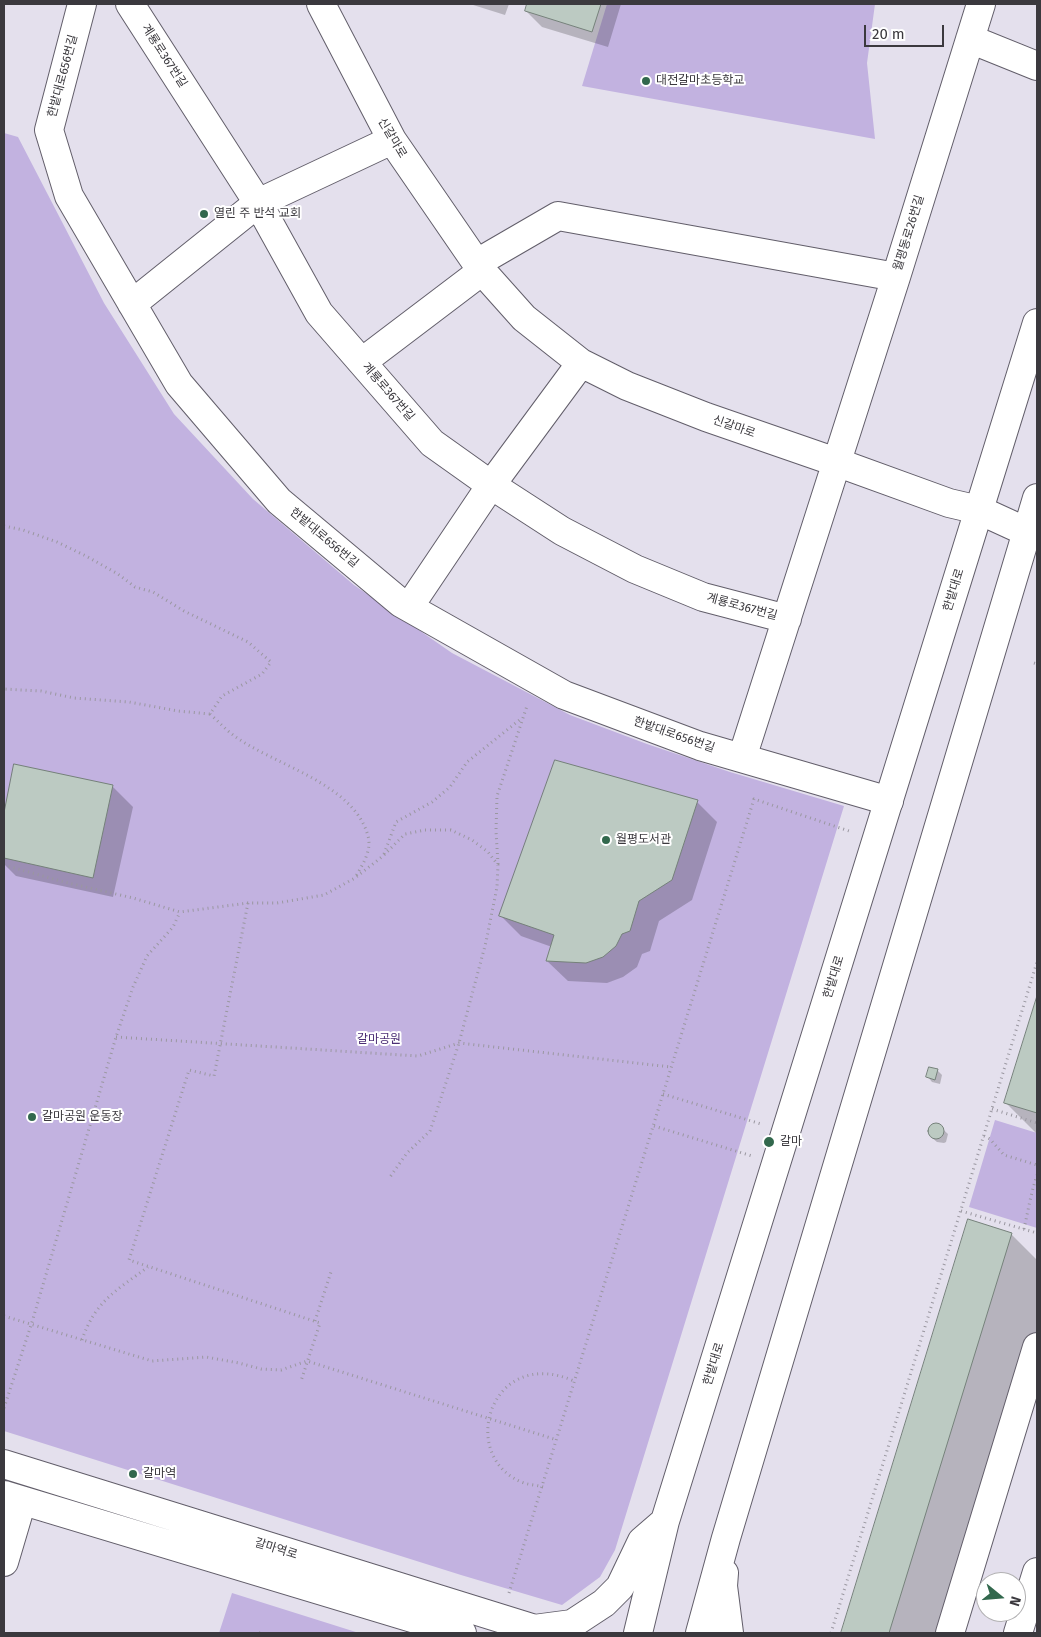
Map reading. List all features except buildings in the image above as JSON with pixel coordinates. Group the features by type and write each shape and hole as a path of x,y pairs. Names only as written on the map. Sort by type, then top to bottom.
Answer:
{"street":[{"name":"한밭대로656번길","path":"82,4 49,130 69,196 179,384 279,501 402,603 564,695 700,746 889,801"},
{"name":"계룡로367번길","path":"130,4 258,203 319,313 432,443 491,485 562,531 635,569 703,596 787,619"},
{"name":"신갈마로","path":"321,4 392,140 479,267 524,318 581,363 627,386 706,417 949,503 979,510 1027,532"},
{"name":"월평동로26번길","path":"742,758 981,4"},
{"path":"970,39 1037,66"},
{"path":"132,304 258,203 392,140"},
{"path":"362,362 479,267 558,216 896,277"},
{"name":"한밭대로","path":"638,1633 665,1521 1037,323"},
{"path":"409,607 491,485 581,363"},
{"path":"700,1633 726,1538 1037,498"},
{"path":"950,1633 1037,1347"},
{"name":"갈마역로","path":"4,1464 541,1631"},
{"path":"4,1562 13,1498 462,1633"},
{"path":"541,1631 572,1624 604,1604 620,1587 642,1541 665,1521"},
{"path":"726,1538 723,1586 729,1633"},
{"path":"1018,1633 1037,1572"}],"path":[{"path":"4,526 23,530 57,542 86,556 118,574 135,587 153,592 184,611 248,642 272,662 262,674 222,696 210,714"},
{"path":"390,1177 407,1153 430,1131 459,1043 486,942 497,887 497,796 522,718 538,680"},
{"path":"4,689 41,691 74,698 129,702 178,711 210,714 233,736 309,776 334,792 359,815 369,838 367,855 355,878"},
{"path":"383,856 396,822 432,802 450,787 467,762 522,718"},
{"path":"508,1598 754,800 853,832"},
{"path":"4,864 64,882 133,898 180,912 248,903 277,903 324,896 355,878 383,856 406,834 425,830 451,830 472,840 488,852 498,865"},
{"path":"248,903 214,1076 190,1070 129,1260 320,1323 301,1381"},
{"path":"4,1408 133,986 147,956 173,927 180,912"},
{"path":"831,1633 1037,962"},
{"path":"116,1037 418,1056 459,1043 671,1067"},
{"path":"663,1094 762,1124"},
{"path":"992,1109 1037,1122"},
{"path":"654,1126 752,1156"},
{"path":"984,1136 990,1138 1004,1155 1037,1165"},
{"path":"1024,1229 1029,1201 1037,1175"},
{"path":"961,1211 1037,1234"},
{"path":"82,1340 88,1322 110,1294 148,1266"},
{"path":"315,1321 331,1272"},
{"path":"4,1316 152,1361 206,1357 261,1369 281,1370 307,1361 557,1440"},
{"path":"543,1486 524,1483 509,1475 499,1464 488,1439 488,1418 493,1404 502,1392 512,1382 528,1375 545,1372 560,1375 574,1381"}],"green space":[{"path":"607,4 875,4 867,63 875,139 582,86"},
{"name":"갈마공원","path":"4,133 18,137 104,303 174,414 253,499 354,585 452,653 570,715 730,772 844,806 615,1550 600,1577 562,1605 4,1431"},
{"path":"995,1120 1037,1133 1037,1228 969,1207"},
{"path":"232,1593 359,1633 219,1633"}],"place":[{"name":"대전갈마초등학교","path":"646,81"},
{"name":"열린 주 반석 교회","path":"204,214"},
{"name":"월평도서관","path":"606,840"},
{"name":"갈마공원 운동장","path":"32,1117"},
{"name":"갈마","path":"769,1142"},
{"name":"갈마역","path":"133,1474"}]}
